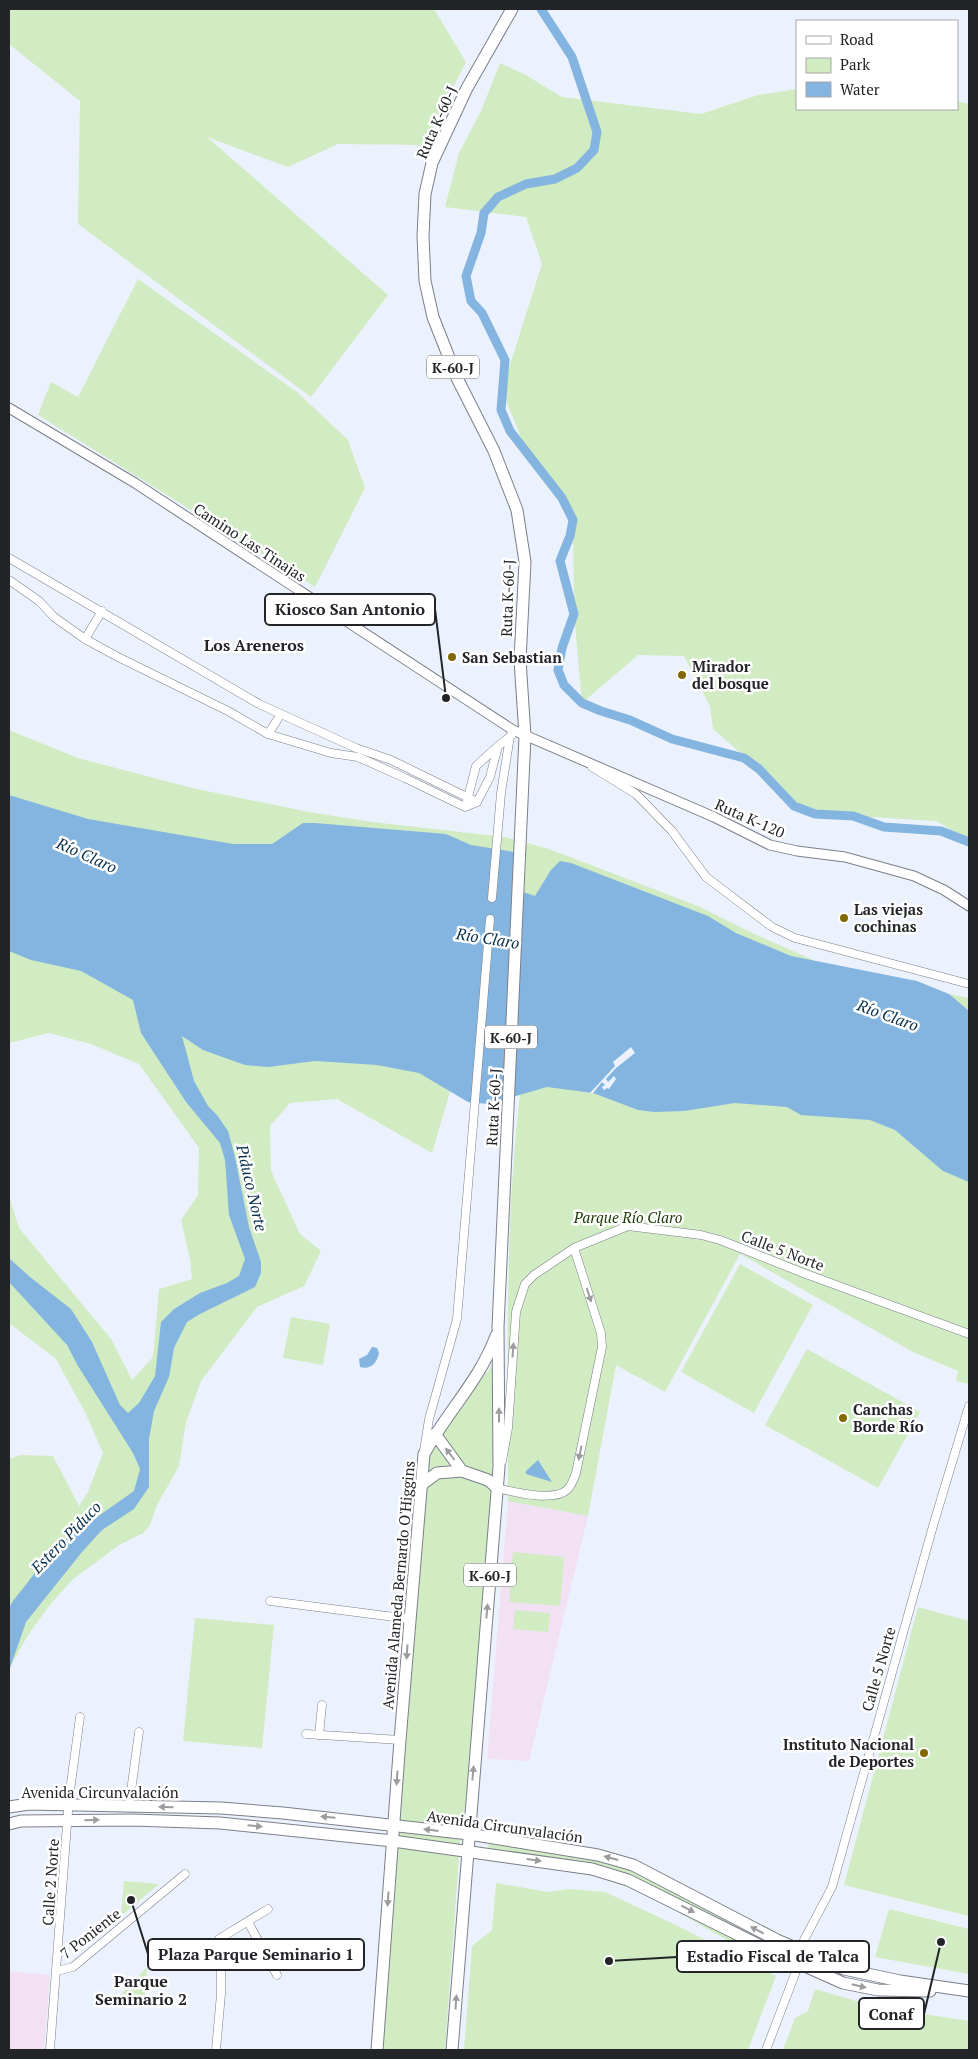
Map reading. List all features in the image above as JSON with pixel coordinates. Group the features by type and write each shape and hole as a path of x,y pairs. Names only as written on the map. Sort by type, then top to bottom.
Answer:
{"main road":[{"name":"Ruta K-60-J","path":"498,1322 525,736 520,660 525,562 517,510 494,451 457,378 433,317 425,281 423,236 426,194 432,163 467,88 512,9"},
{"name":"Avenida Alameda Bernardo O'Higgins","path":"377,2050 424,1454 435,1434 469,1388 487,1358 498,1322"},
{"name":"K-60-J","path":"468,1834 499,1468 498,1322"},
{"path":"435,1434 462,1471"},
{"path":"421,1485 437,1473 462,1471 474,1474 497,1488"},
{"name":"Avenida Circunvalación","path":"9,1807 29,1804 230,1809 468,1834 615,1858 651,1874 800,1951 854,1972 969,1991"},
{"name":"Avenida Circunvalación","path":"9,1824 68,1820 220,1823 393,1841 534,1860 613,1874 797,1964 843,1983 870,1989 969,1991"},
{"path":"452,2050 468,1834"}],"street":[{"name":"Camino Las Tinajas","path":"9,408 135,483 512,733 525,736"},
{"path":"9,558 259,704 356,748 392,760 477,802"},
{"path":"9,580 40,601 54,617 85,639 228,711 268,734 331,754 358,758 406,778 465,807 477,802 490,777 498,746"},
{"path":"85,639 102,611"},
{"path":"268,734 281,714"},
{"path":"465,807 476,766 512,733"},
{"path":"492,898 501,793 512,733"},
{"name":"Ruta K-120","path":"525,736 714,817 770,845 797,852 845,857 914,876 944,890 969,906"},
{"path":"582,761 636,794 672,830 706,878 772,927 795,938 969,984"},
{"path":"424,1454 424,1440 450,1350 456,1318 471,1164 490,919"},
{"name":"Calle 5 Norte","path":"499,1468 507,1442 516,1312 520,1294 525,1284 534,1275 574,1248 628,1226 701,1235 720,1240 969,1334"},
{"path":"497,1488 548,1496 557,1495 566,1491 571,1485 576,1472 602,1347 601,1333 574,1248"},
{"name":"Calle 5 Norte","path":"766,2050 811,1922 832,1886 933,1526 969,1406"},
{"path":"429,1419 435,1434"},
{"path":"270,1601 410,1619"},
{"path":"319,1735 322,1705"},
{"name":"Calle 2 Norte","path":"50,2050 69,1805 80,1717"},
{"path":"129,1806 139,1732"},
{"path":"306,1734 400,1740"},
{"name":"7 Poniente","path":"57,1971 73,1967 185,1874"},
{"path":"216,2050 221,1978 217,1944 219,1939 268,1909"},
{"path":"248,1922 277,1975"}],"shaded area":[{"path":"508,1501 588,1516 529,1761 487,1759"},
{"path":"9,1971 50,1975 44,2050 9,2050"}],"green space":[{"path":"9,9 434,9 466,62 424,145 338,144 288,167 207,137 388,295 311,397 78,224 80,101 9,44"},
{"path":"500,63 524,74 562,97 701,114 758,95 796,89 796,110 958,110 958,101 969,104 969,840 936,821 853,816 794,806 759,769 713,729 710,706 684,656 638,655 582,703 574,614 573,520 526,450 502,390 542,264 526,217 445,207 459,153 481,111"},
{"path":"138,279 297,392 348,440 365,488 315,587 38,415 51,382 78,397"},
{"name":"Parque Río Claro","path":"9,730 78,758 192,788 309,812 372,822 505,837 549,849 698,906 750,932 840,972 969,998 969,1384 956,1381 958,1371 913,1352 740,1254 665,1392 616,1365 588,1516 508,1501 509,1242 521,1086 452,1085 432,1153 337,1099 290,1103 270,1126 271,1171 300,1234 321,1251 304,1286 257,1307 201,1381 186,1422 179,1466 156,1507 150,1525 143,1533 119,1545 72,1580 49,1606 28,1635 9,1669 9,1459 20,1455 53,1456 79,1506 88,1492 103,1453 85,1412 56,1359 9,1323 9,1196 19,1228 111,1339 132,1380 153,1357 159,1289 192,1279 190,1259 181,1220 198,1195 199,1148 139,1064 91,1044 49,1033 9,1043"},
{"path":"740,1264 813,1305 754,1413 681,1372"},
{"path":"291,1317 330,1324 323,1365 283,1358"},
{"name":"Canchas Borde Río","path":"807,1349 920,1412 878,1488 765,1425"},
{"path":"493,1364 494,1468 464,1828 461,1829 445,2050 382,2050 398,1821 430,1454 441,1433"},
{"path":"513,1552 564,1557 560,1606 509,1602"},
{"name":"Instituto Nacional de Deportes","path":"918,1607 969,1621 969,1916 844,1885"},
{"path":"515,1610 550,1613 548,1632 513,1629"},
{"path":"195,1618 274,1625 262,1748 183,1741"},
{"path":"489,1843 584,1856 625,1867 788,1951 613,1868 583,1861 488,1849"},
{"path":"489,1858 580,1871 619,1881 787,1966 747,1950 667,1906 611,1881 559,1869 489,1861"},
{"path":"124,1881 159,1884 121,1916"},
{"path":"496,1883 548,1892 569,1889 605,1892 678,1926 776,1976 748,2050 464,2050 472,1946 492,1930"},
{"path":"889,1909 969,1929 969,1974 875,1957"},
{"path":"147,1967 144,2008 116,2000"},
{"path":"815,1989 873,2006 969,2021 969,2050 783,2050 795,2018 808,2011"}],"water":[{"name":"Río Claro","path":"9,795 88,819 233,844 272,844 303,823 446,834 471,845 514,852 517,890 535,896 551,870 560,861 571,863 708,916 736,933 791,956 917,981 949,994 969,1011 969,1182 943,1171 895,1130 870,1120 801,1115 787,1107 735,1103 684,1111 654,1112 638,1110 593,1093 547,1087 488,1104 468,1102 419,1073 377,1065 315,1061 268,1067 245,1065 203,1050 182,1036 194,1081 208,1106 228,1131 249,1227 261,1262 261,1273 255,1287 187,1322 174,1348 169,1377 154,1411 149,1439 149,1487 134,1509 102,1530 26,1622 9,1671 9,1608 13,1601 56,1546 134,1491 140,1469 133,1453 78,1366 67,1345 9,1282 9,1258 71,1309 92,1342 120,1405 128,1413 139,1403 155,1376 161,1322 174,1309 200,1293 227,1283 239,1276 245,1259 229,1215 225,1160 220,1143 186,1102 141,1033 133,1000 81,971 31,960 9,951"},
{"path":"372,1347 377,1348 379,1353 377,1360 370,1367 360,1367 359,1359 367,1355"},
{"path":"538,1460 552,1482 526,1474 526,1471"}],"pier":[{"path":"631,1047 635,1053 616,1068 606,1079 608,1082 614,1076 616,1079 609,1089 604,1090 602,1087 605,1085 602,1082 593,1093 590,1093 615,1066 613,1062"}],"waterway":[{"path":"541,9 572,57 597,132 594,150 577,168 555,179 526,184 498,197 484,213 481,233 466,276 471,301 482,313 505,360 501,410 510,431 562,498 573,520 570,536 560,561 574,614 562,648 558,670 564,685 582,703 601,711 630,720 672,739 744,758 759,769 794,806 815,814 853,816 884,827 941,831 969,842"}],"place":[{"name":"San Sebastian","path":"452,657"},
{"name":"Mirador del bosque","path":"682,675"},
{"name":"Kiosco San Antonio","path":"446,698"},
{"name":"Las viejas cochinas","path":"844,918"},
{"name":"Canchas Borde Río","path":"843,1418"},
{"name":"Instituto Nacional de Deportes","path":"924,1753"},
{"name":"Plaza Parque Seminario 1","path":"131,1900"},
{"name":"Conaf","path":"941,1942"},
{"name":"Estadio Fiscal de Talca","path":"609,1961"}],"district":[{"name":"Los Areneros","path":"254,645"},
{"name":"Parque Seminario 2","path":"141,1990"}],"water label":[{"name":"Piduco Norte","path":"252,1188"},
{"name":"Estero Piduco","path":"66,1537"}]}
